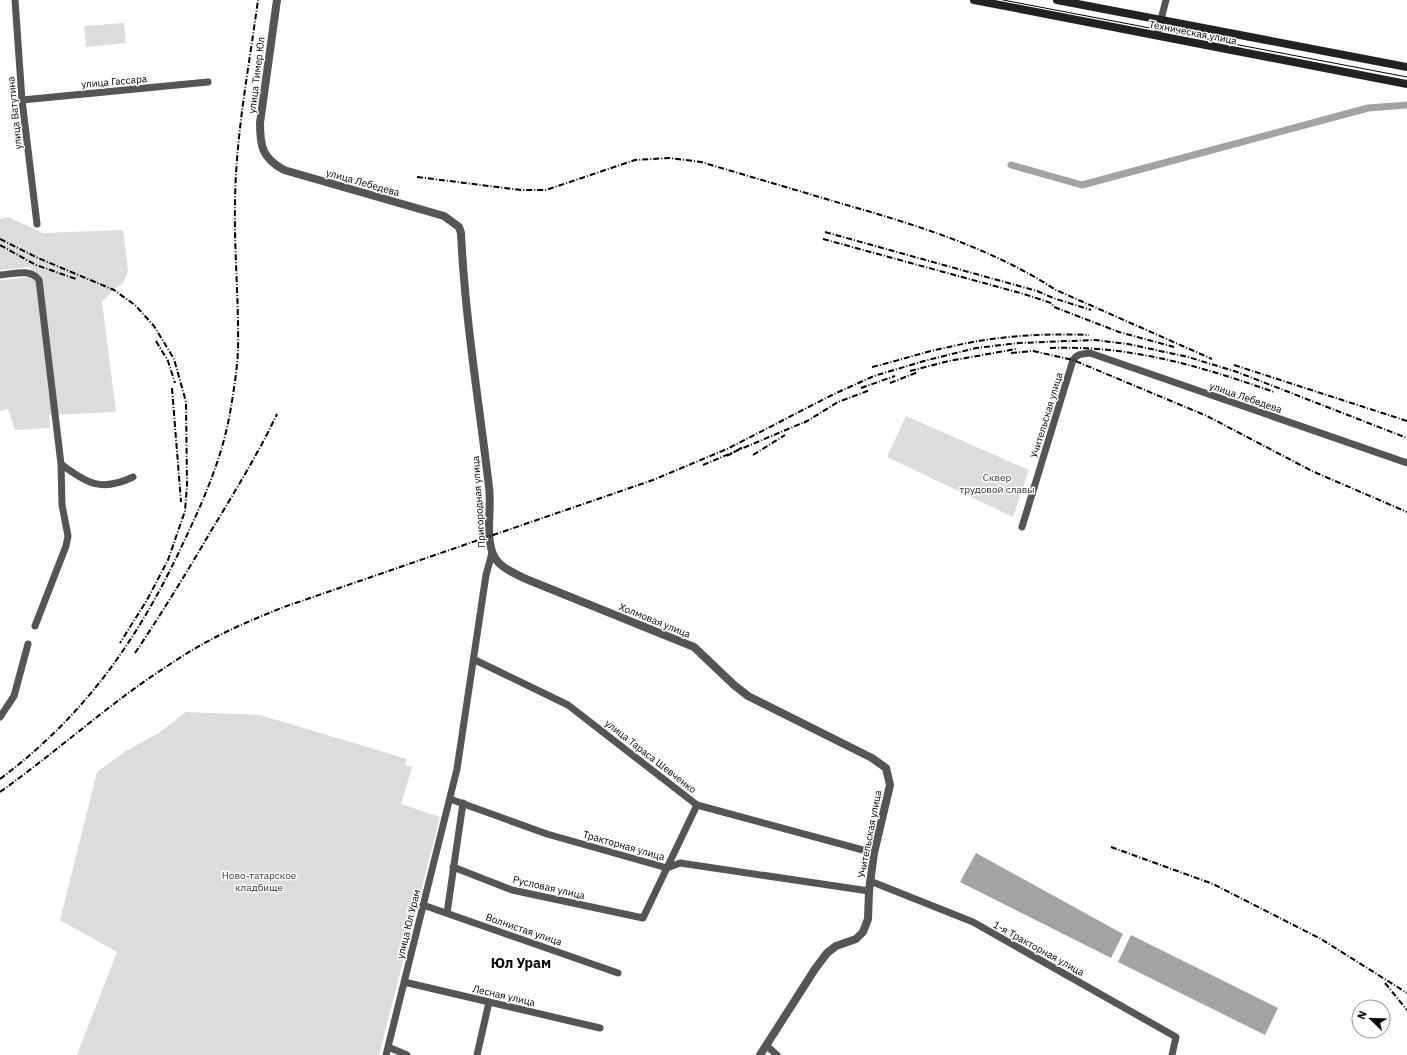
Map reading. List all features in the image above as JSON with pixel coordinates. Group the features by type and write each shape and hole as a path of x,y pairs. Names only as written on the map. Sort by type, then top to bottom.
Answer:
{"main road":[{"name":"Техническая улица","path":"974,0 1407,84"},
{"name":"Техническая улица","path":"1057,0 1407,67"}],"street":[{"name":"улица Ватутина","path":"15,0 22,100 37,224"},
{"name":"улица Тимер Юл","path":"264,153 260,138 260,123 277,0"},
{"path":"1157,35 1163,1"},
{"name":"улица Гассара","path":"22,100 208,82"},
{"name":"улица Лебедева","path":"264,153 272,164 284,170 444,216 459,227"},
{"name":"Пригородная улица","path":"450,798 457,769 475,660 486,575 492,553 490,536 490,490 467,320 461,233 459,227"},
{"path":"0,275 28,272 34,274 39,280 61,464 62,505 68,536 66,546 35,626"},
{"name":"улица Лебедева","path":"1077,355 1090,353 1407,463"},
{"name":"Учительская улица","path":"1022,526 1073,360 1077,355"},
{"path":"61,464 78,477 99,485 117,485 133,477"},
{"name":"Холмовая улица","path":"492,553 498,562 506,569 526,579 694,647 734,685 748,696 872,758 886,768"},
{"path":"1,713 14,696 28,644"},
{"name":"улица Тараса Шевченко","path":"475,660 568,705 697,805 874,853"},
{"name":"Учительская улица","path":"760,1055 815,969 827,953 836,946 856,938 863,932 868,919 869,891 874,853 890,785 886,768"},
{"name":"Тракторная улица","path":"450,798 547,834 667,868 680,863 869,891"},
{"name":"улица Юл Урам","path":"386,1055 450,798"},
{"path":"447,913 463,803"},
{"path":"667,868 697,805"},
{"name":"Русловая улица","path":"453,867 512,890 643,918 667,868"},
{"name":"1-я Тракторная улица","path":"870,881 973,922 1176,1037 1172,1055"},
{"name":"Волнистая улица","path":"423,905 618,973"},
{"name":"Лесная улица","path":"404,982 600,1028"},
{"path":"477,1055 489,1002"},
{"path":"766,1045 777,1055"},
{"path":"388,1047 407,1055"}],"green space":[{"path":"124,23 126,43 86,47 84,26"},
{"path":"8,217 43,233 123,230 128,271 123,283 113,290 102,302 116,412 49,415 50,428 15,430 8,409 0,411 0,280 32,277 30,267 0,270 0,219"},
{"name":"Сквер трудовой славы","path":"906,416 1029,470 1013,517 887,457"},
{"name":"Ново-татарское кладбище","path":"186,712 260,715 407,759 405,765 412,767 401,804 440,817 379,1055 77,1055 117,952 60,920 97,772 126,751 159,733"}],"shaded area":[{"path":"976,853 1123,934 1111,958 960,882"},
{"path":"1131,935 1278,1008 1265,1035 1118,962"}],"waterway":[{"path":"1011,165 1082,185 1368,108 1407,105"}],"tram line":[{"path":"1003,0 1407,77"}],"railway":[{"path":"0,779 31,754 60,727 86,699 131,639 169,573 200,505 219,457 228,424 238,358 235,220 236,176 240,125 258,0"},
{"path":"417,177 521,190 546,190 635,160 670,158 701,162 898,220 953,239 1006,262 1056,290 1212,359"},
{"path":"825,232 1037,291 1053,298 1091,310"},
{"path":"0,239 38,258 114,290 135,305 154,326 174,359 186,402 187,485 185,511 168,560 147,600 120,643"},
{"path":"823,239 1024,294 1051,303 1054,307 1119,332 1174,347"},
{"path":"0,245 36,265 76,279"},
{"path":"872,367 939,349 984,340 1054,334 1089,335"},
{"path":"0,792 152,676 201,645 228,631 284,607 653,480 727,449 834,394 874,376 924,361 976,348 1019,343 1095,340 1128,344 1188,357 1237,372 1407,438"},
{"path":"156,341 168,361 175,383"},
{"path":"1050,348 1108,350 1164,359 1219,374 1274,392"},
{"path":"910,371 949,361 1016,349"},
{"path":"1011,353 1033,351 1073,360 1207,416 1312,471 1407,512"},
{"path":"1234,365 1407,421"},
{"path":"890,383 918,372"},
{"path":"861,388 895,376"},
{"path":"172,388 181,502"},
{"path":"804,423 838,402 870,390"},
{"path":"135,653 155,623 237,488 277,414"},
{"path":"703,465 807,421"},
{"path":"753,455 785,435"},
{"path":"727,456 743,447"},
{"path":"1111,847 1213,884 1321,939 1407,993"},
{"path":"1385,983 1407,1010"}],"district":[{"name":"Юл Урам","path":"521,963"}]}
